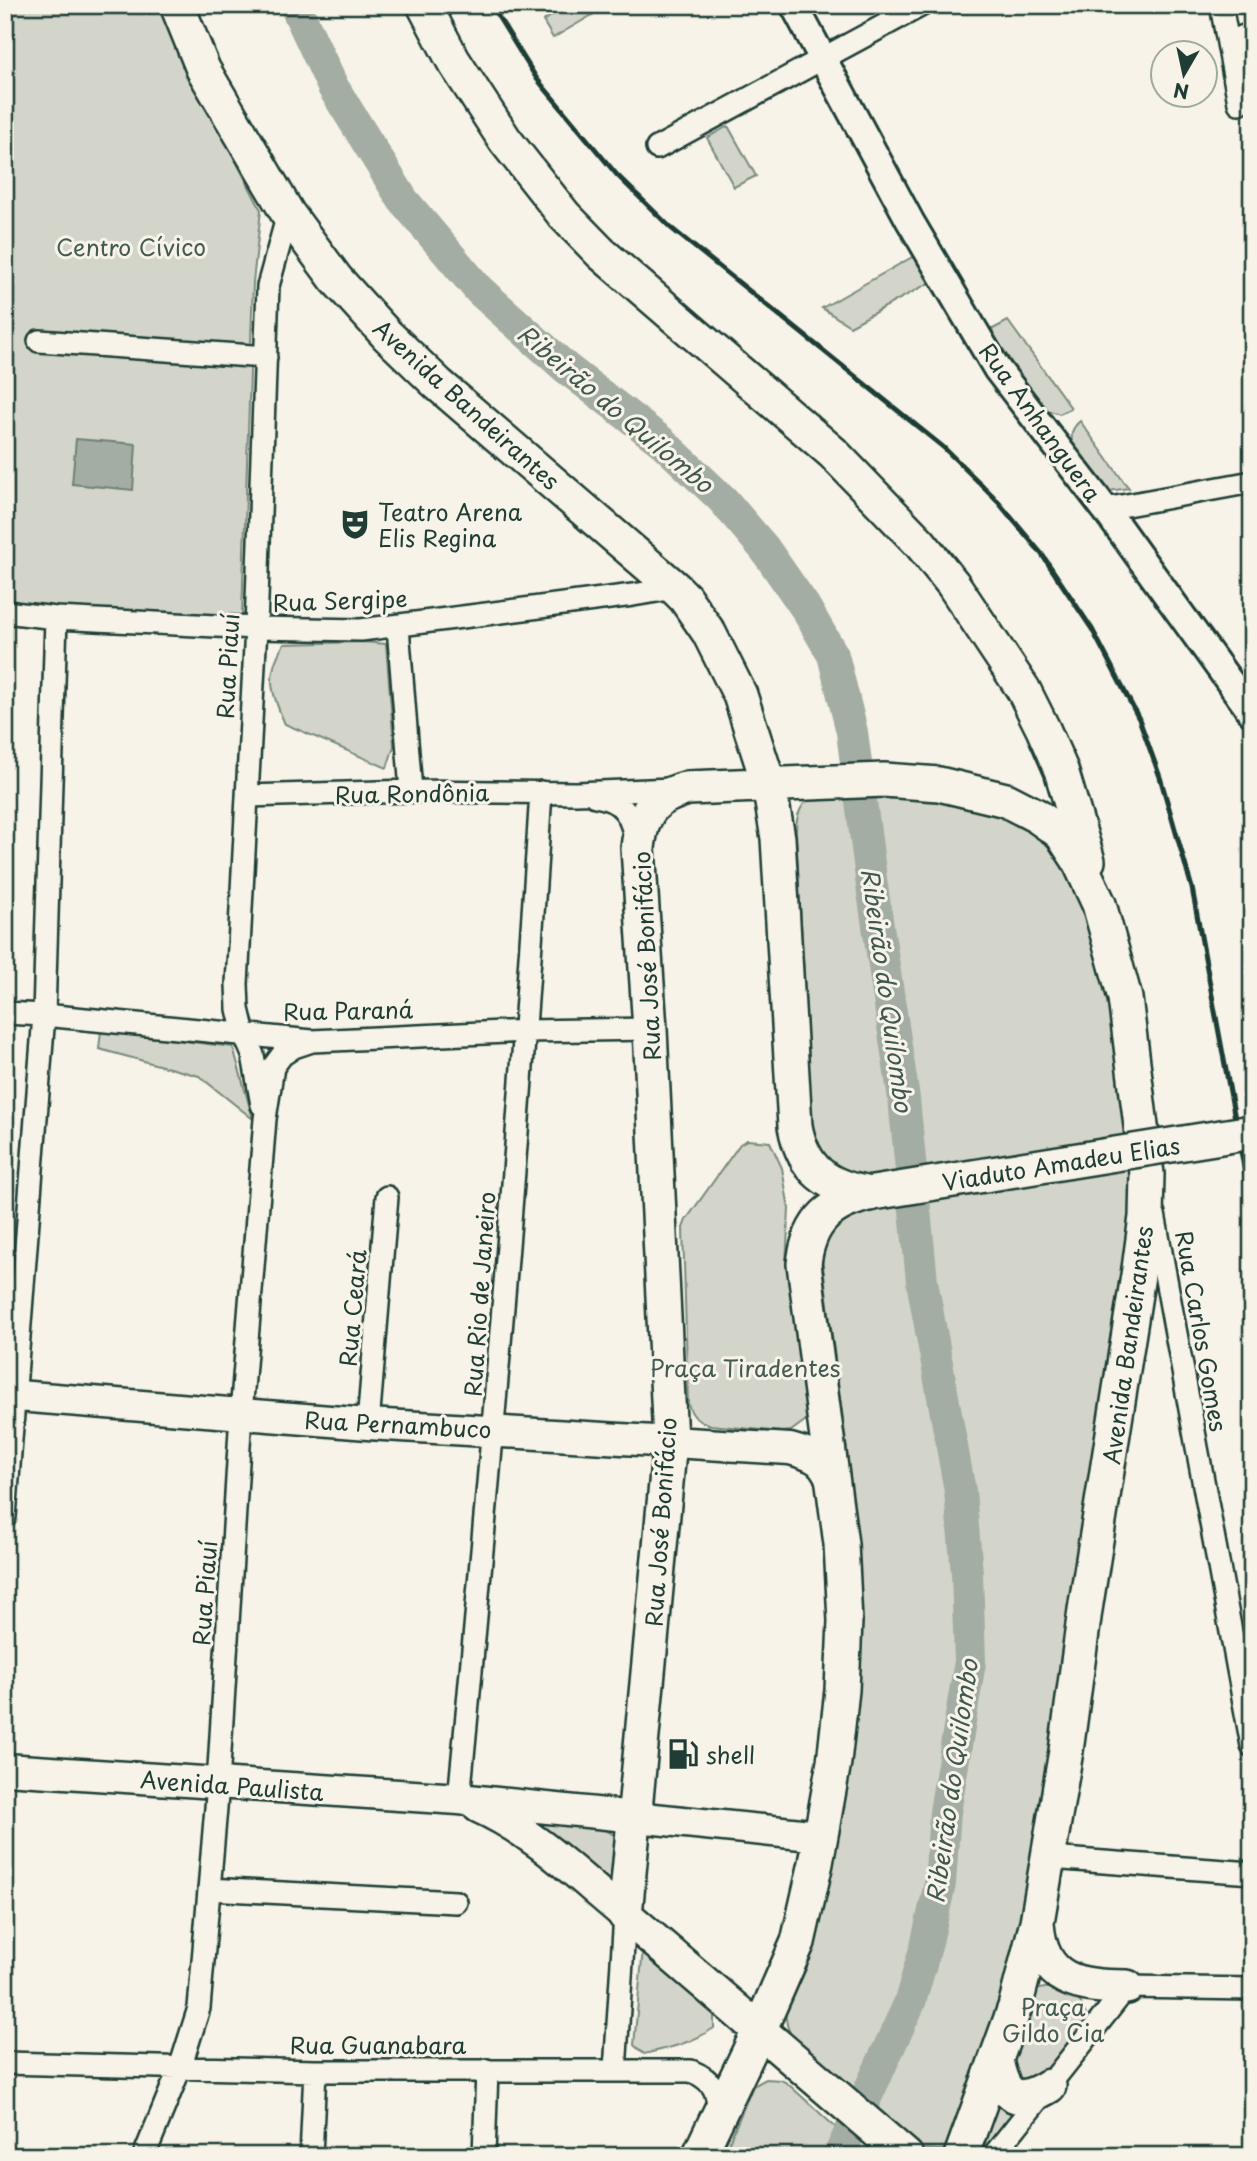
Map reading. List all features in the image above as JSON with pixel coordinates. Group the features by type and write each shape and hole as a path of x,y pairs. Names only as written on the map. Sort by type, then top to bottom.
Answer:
{"main road":[{"name":"Avenida Bandeirantes","path":"177,5 203,69 288,214 336,279 438,384 675,588 709,633 740,695 769,785 778,838 795,1126 801,1151 819,1175 849,1191 872,1194"},
{"path":"424,5 453,60 505,140 564,215 610,261 833,453 920,543 953,584 1023,689 1044,729 1077,817 1099,904"},
{"path":"710,787 737,781 750,767 754,732"},
{"name":"Avenida Bandeirantes","path":"769,785 884,780 939,784 1006,800 1037,816 1060,833 1078,859 1099,904 1125,998 1147,1174 1146,1217 1139,1269 1037,1922 1015,2007 961,2156"},
{"name":"Rua Rondônia","path":"710,787 769,785"},
{"path":"710,787 740,791 757,801 778,838"},
{"name":"Rua José Bonifácio","path":"625,1915 670,1441 650,1029 638,848 641,826 655,803 668,794 710,787"},
{"name":"Viaduto Amadeu Elias","path":"872,1194 1252,1132"},
{"path":"699,2156 798,1942 821,1836 834,1762 842,1690 845,1621 835,1491 804,1264 813,1230 826,1213 849,1199 872,1194"},
{"name":"Rua Pernambuco","path":"9,1395 368,1424 790,1450"},
{"path":"790,1450 805,1446 817,1436 823,1410"},
{"path":"790,1450 806,1453 820,1461 830,1474 835,1491"},
{"name":"Avenida Paulista","path":"5,1769 459,1799 821,1836"},
{"name":"Avenida Paulista","path":"459,1799 512,1824 625,1915"},
{"path":"625,1915 895,2147"},
{"path":"1037,1922 1042,1952 1058,1973 1083,1985 1127,1987"},
{"path":"723,2000 739,2005 750,2004 760,2002 777,1992"},
{"path":"996,2060 1003,2085 1013,2096 1028,2097 1049,2086"}],"street":[{"name":"Rua Anhanguera","path":"794,5 910,221 997,369 1105,509 1252,713"},
{"path":"657,148 922,5"},
{"path":"1221,5 1239,103"},
{"path":"1229,42 1252,33"},
{"name":"Rua Piauí","path":"265,1119 253,1055 238,1009 237,984 248,796 252,661 256,628 268,286 288,214"},
{"path":"39,341 266,357"},
{"path":"1105,509 1252,482"},
{"name":"Rua Sergipe","path":"5,612 56,618 316,631 398,627 675,588"},
{"path":"5,1517 9,1395 44,1015 56,618"},
{"path":"398,627 411,791"},
{"name":"Rua Rondônia","path":"248,796 411,791 576,793 710,787"},
{"name":"Rua Rio de Janeiro","path":"459,1799 494,1430 526,1031 541,792"},
{"name":"Rua Rondônia","path":"576,793 608,798 618,803 628,813 638,848"},
{"name":"Rua Paraná","path":"5,1013 312,1041 526,1031 650,1029"},
{"name":"Rua Piauí","path":"144,2156 180,2068 199,2008 219,1784 241,1414 265,1119 273,1067 282,1055 294,1047 312,1041"},
{"name":"Rua Carlos Gomes","path":"1147,1174 1252,1746"},
{"name":"Rua Ceará","path":"368,1424 387,1197"},
{"path":"1049,1858 1252,1873"},
{"path":"209,1889 456,1902"},
{"name":"Rua José Bonifácio","path":"615,2071 625,1915"},
{"path":"993,2156 1127,1987 1252,1989"},
{"name":"Rua Guanabara","path":"5,2063 315,2071 691,2071 704,2076 713,2084 717,2093 718,2116"},
{"path":"484,2156 487,2070"},
{"path":"311,2156 315,2071"}],"green space":[{"name":"Centro Cívico","path":"5,5 161,5 192,75 261,210 253,282 242,615 58,610 5,605"},
{"path":"569,5 609,5 553,38 543,21"},
{"path":"728,126 756,176 734,187 707,138"},
{"path":"914,256 931,282 850,326 822,308"},
{"path":"1008,321 1071,408 1060,414 1040,408 991,330"},
{"path":"1080,421 1129,488 1109,491 1072,443 1073,431"},
{"path":"284,644 386,644 394,746 387,768 285,724 272,684 274,665"},
{"path":"816,793 979,799 1064,850 1107,968 1132,1180 1131,1216 1035,1867 999,2021 950,2147 941,2150 923,2149 797,2044 785,2015 832,1869 845,1795 857,1689 858,1568 847,1450 822,1259 827,1241 837,1226 831,1168 813,1141 796,832 800,810"},
{"path":"101,1031 233,1047 253,1119 199,1076 99,1049"},
{"name":"Praça Tiradentes","path":"747,1140 770,1142 782,1168 789,1209 786,1264 809,1401 806,1420 791,1431 711,1425 696,1418 688,1404 683,1228 740,1144"},
{"path":"543,1824 599,1828 615,1837 618,1849 613,1883 607,1883 540,1826"},
{"path":"643,1948 714,2013 714,2028 689,2041 644,2054 634,2045"},
{"name":"Praça Gildo Cia","path":"1051,1987 1077,1998 1084,2009 1088,2025 987,2149 980,2144 1029,1994"},
{"path":"766,2079 787,2083 867,2156 723,2156 753,2086"}],"shaded area":[{"path":"76,439 136,444 133,490 72,484"}],"waterway":[{"name":"Ribeirão do Quilombo","path":"295,5 333,87 403,200 479,290 566,368 662,442 723,500 764,548 805,607 833,655 852,732 904,1099 922,1281 960,1491 967,1573 970,1662 945,1812 940,1884 926,1946 910,2002 839,2156"}],"railway":[{"path":"491,5 537,79 617,175 671,228 943,447 993,496 1041,553 1092,629 1139,719 1160,777 1192,888 1252,1210"}],"place":[{"name":"Teatro Arena Elis Regina","path":"355,524"},
{"name":"shell","path":"683,1754"}]}
